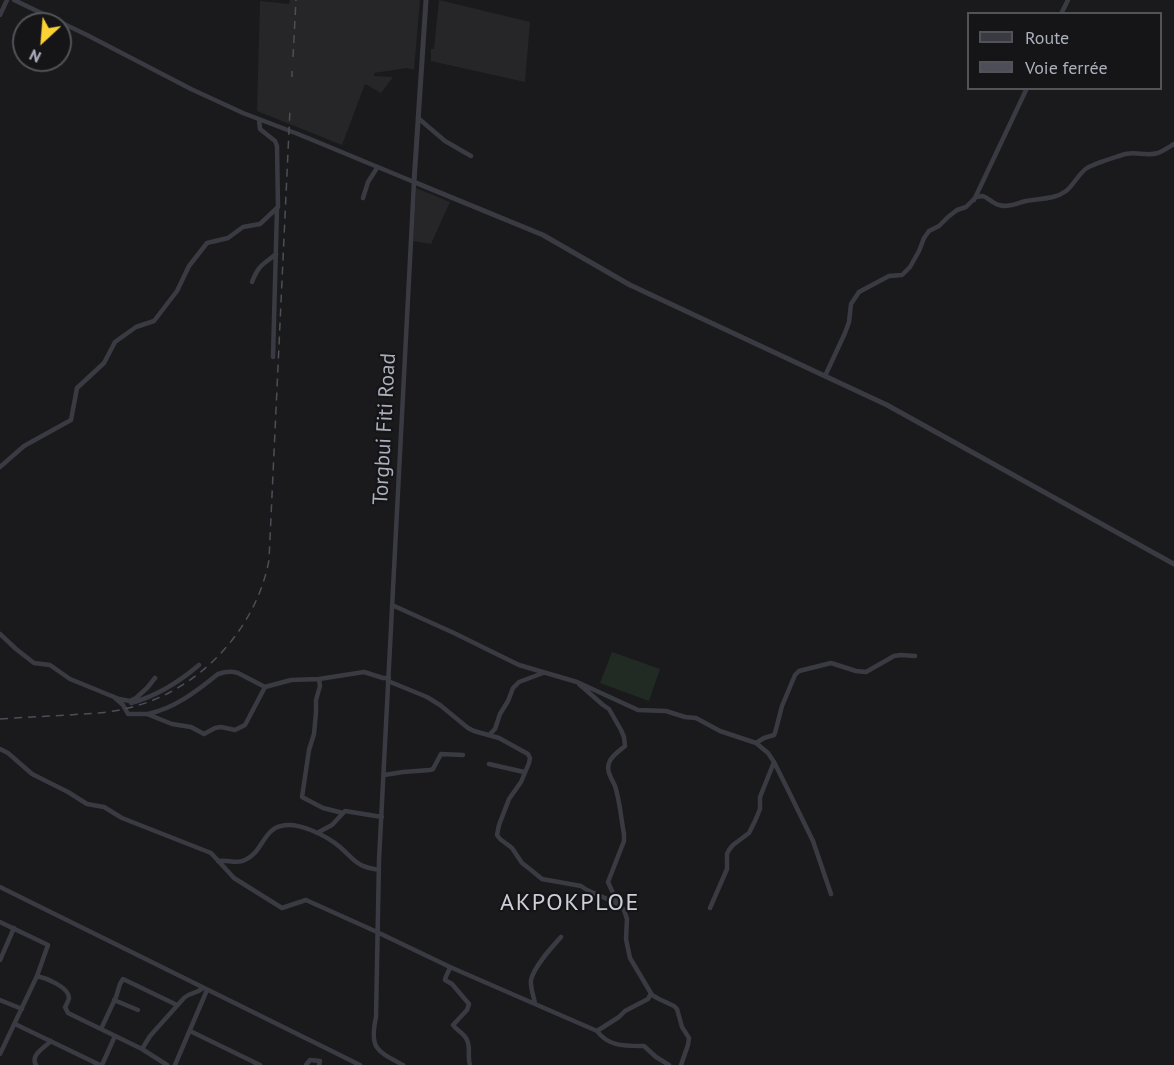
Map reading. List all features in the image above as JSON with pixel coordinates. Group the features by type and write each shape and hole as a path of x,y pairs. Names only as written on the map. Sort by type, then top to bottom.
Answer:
{"street":[{"path":"0,15 7,0"},
{"path":"14,0 243,113 543,235 630,285 887,405 1174,564"},
{"name":"Torgbui Fiti Road","path":"403,1065 379,1052 373,1029 376,1017 379,870 388,680 414,182 426,0"},
{"path":"974,200 1026,90"},
{"path":"418,118 445,141 471,156"},
{"path":"259,119 260,129 278,146 279,191 276,224 273,357"},
{"path":"825,376 849,322 851,304 859,292 889,276 902,274 910,267 929,231 939,226 957,210 966,207 976,197 983,196 999,205 1011,206 1053,197 1063,194 1088,167 1124,153 1158,154 1174,144"},
{"path":"363,198 368,182 377,168"},
{"path":"0,467 24,446 71,420 77,388 104,363 115,342 136,327 154,321 177,291 189,266 207,243 228,238 243,227 260,224 277,208"},
{"path":"252,282 262,263 276,254"},
{"path":"392,605 523,667 577,682 638,711 666,711 696,718 720,730 756,743 768,753 774,762 813,841 831,894"},
{"path":"0,634 34,663 50,665 70,679 125,701 130,701 147,688 154,678"},
{"path":"756,743 776,733 782,706 795,675 799,671 831,663 866,672 894,656 915,656"},
{"path":"123,705 141,700 169,687 199,665"},
{"path":"521,681 523,667"},
{"path":"114,697 123,705 128,714 147,714 165,709 185,698 222,672 238,673 265,687 291,680 319,679 364,672 427,697 468,728 499,738 528,754 529,763 521,782 509,799 497,835 512,848 522,863 542,879 581,886 622,906 626,915 626,939 630,958 651,993 677,1009 682,1027 689,1038 681,1065"},
{"path":"489,735 495,729 513,688 521,681 545,673"},
{"path":"319,679 314,734 309,750 302,797 323,808 342,813"},
{"path":"577,682 609,709 625,742 625,746 609,761 608,766 624,834 624,841 608,882 618,904"},
{"path":"147,714 172,724 191,727 204,734 221,727 235,730 245,725 265,687"},
{"path":"495,729 499,738"},
{"path":"0,749 32,774 87,804 104,807 122,818 211,853 234,878 282,908 306,900 450,967 597,1030 603,1038 621,1046 644,1046 669,1065"},
{"path":"384,775 433,769 441,754 464,755"},
{"path":"710,908 727,869 729,850 749,833 756,821 760,809 760,797 774,762"},
{"path":"489,764 524,772"},
{"path":"317,833 332,825 342,813 348,811 382,817"},
{"path":"218,861 243,862 259,849 269,833 276,827 284,825 300,826 330,839 360,865 379,870"},
{"path":"0,887 353,1064 360,1065"},
{"path":"0,922 48,945 37,976 0,1054"},
{"path":"0,960 14,928"},
{"path":"535,1004 531,982 534,973 561,937"},
{"path":"450,967 445,980 452,984 469,1004 467,1010 453,1025 467,1039 470,1065"},
{"path":"37,976 56,983 69,994 65,1007 68,1013 142,1049 167,1065"},
{"path":"101,1029 120,984 125,979 177,1005"},
{"path":"142,1049 150,1036 187,995 205,989"},
{"path":"175,1065 205,989"},
{"path":"597,1030 648,999 651,993"},
{"path":"0,1000 22,1009"},
{"path":"114,1000 138,1010"},
{"path":"15,1024 101,1065 115,1036"},
{"path":"190,1031 260,1065"},
{"path":"36,1065 34,1057 51,1041"},
{"path":"306,1065 310,1060 320,1061 319,1065"}],"shaded area":[{"path":"290,0 420,0 414,70 407,68 374,73 374,76 393,77 381,93 365,84 342,145 257,111 260,1 289,4"},
{"path":"439,0 530,22 525,82 431,61"},
{"path":"416,188 450,202 431,244 413,241"},
{"path":"612,652 660,669 649,701 600,683"}],"railway":[{"path":"293,57 296,0"},
{"path":"292,71 292,77"},
{"path":"0,719 106,712 154,700 200,673 220,654 237,633 251,610 262,586 269,560 290,109"}],"district":[{"name":"AKPOKPLOE","path":"570,903"}]}
